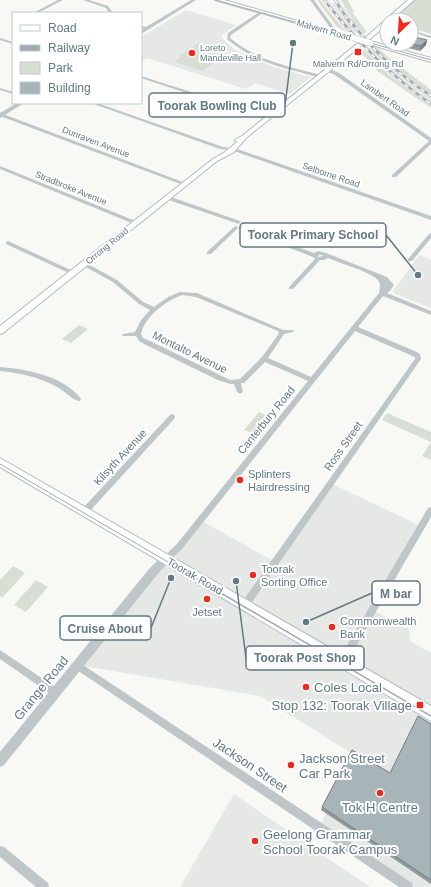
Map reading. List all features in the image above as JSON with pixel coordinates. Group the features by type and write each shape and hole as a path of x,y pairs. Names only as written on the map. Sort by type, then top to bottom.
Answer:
{"main road":[{"name":"Malvern Road","path":"218,0 431,60"},
{"name":"Orrong Road","path":"397,12 411,0"},
{"name":"Orrong Road","path":"0,331 215,160 222,157 228,149 351,51 367,41 379,29"},
{"path":"341,34 350,44 351,51"},
{"name":"Toorak Road","path":"0,462 431,714"}],"street":[{"path":"37,12 61,0"},
{"path":"86,0 107,7 110,12"},
{"path":"142,31 194,0"},
{"path":"312,0 334,30 332,32"},
{"path":"262,12 229,34 228,38 244,49 265,60 287,68 320,76"},
{"path":"142,26 147,28"},
{"path":"419,33 431,37"},
{"path":"0,39 12,43"},
{"name":"Lambert Road","path":"328,70 337,74 431,140"},
{"path":"142,77 267,118"},
{"path":"0,88 12,93"},
{"path":"1,115 19,104"},
{"name":"Selborne Road","path":"96,104 431,218"},
{"name":"Dunraven Avenue","path":"1,115 185,184"},
{"path":"394,176 431,140"},
{"name":"Stradbroke Avenue","path":"0,167 136,223"},
{"path":"168,198 320,256 342,262 368,272 383,281 384,285 382,293 431,313"},
{"path":"210,253 238,225"},
{"path":"410,260 431,235"},
{"path":"8,243 73,273"},
{"path":"292,288 320,256"},
{"path":"84,264 115,281 141,303 154,310"},
{"name":"Montalto Avenue","path":"282,332 264,359 245,378 237,382 230,382 220,378 148,343 141,339 138,334 141,324 154,310 181,290 197,295 282,332 292,331"},
{"name":"Canterbury Road","path":"166,559 179,547 382,293"},
{"name":"Ross Street","path":"245,605 418,359 417,355 354,328"},
{"name":"Montalto Avenue","path":"125,335 138,334"},
{"path":"264,359 312,380"},
{"path":"0,369 22,372 43,378 64,387 78,399"},
{"name":"Montalto Avenue","path":"237,382 240,392"},
{"name":"Kilsyth Avenue","path":"85,511 172,417"},
{"path":"342,662 431,510"},
{"name":"Grange Road","path":"0,761 153,572 166,559"},
{"path":"0,654 55,692"},
{"name":"Jackson Street","path":"77,665 408,887"},
{"path":"0,852 44,887"}],"shaded area":[{"path":"323,0 328,0 335,8 331,3 335,3 338,8 334,0 339,0 363,34 346,32"},
{"name":"Loreto Mandeville Hall","path":"186,10 236,25 221,36 234,49 273,67 311,77 290,94 255,83 246,89 147,58 142,61 142,36"},
{"path":"374,47 379,49 379,52 382,52 431,90 431,108 376,70 378,68 359,52"},
{"path":"419,255 431,260 431,308 395,294 393,291"},
{"path":"330,483 421,526 372,610 409,629 410,641 431,653 431,887 408,887 320,827 351,753 260,696 77,665 200,520 275,562"},
{"name":"Geelong Grammar School Toorak Campus","path":"234,794 370,887 180,887"}],"green space":[{"path":"317,0 320,0 346,32 337,27"},
{"path":"341,0 348,0 354,12 352,12 367,32 364,34 356,25 346,8 343,7 345,7"},
{"path":"412,0 431,0 431,34 419,30 419,12 399,12"},
{"path":"198,43 215,45 226,54 203,71 174,62 181,57 179,56"},
{"path":"363,50 391,77 431,108 376,70 378,68 359,52"},
{"path":"379,52 382,52 431,90 431,94 394,66"},
{"path":"79,325 88,329 71,343 62,339"},
{"path":"259,412 271,417 256,435 244,430"},
{"path":"387,413 431,432 431,442 382,420"},
{"path":"431,442 431,460 422,456"},
{"path":"13,566 25,573 2,598 0,596 0,580"},
{"path":"36,580 48,587 26,612 14,605"}],"building":[{"path":"419,38 427,40 421,46 419,46"},
{"name":"Tok H Centre","path":"418,716 431,724 431,880 322,807 352,750 390,773"}],"tram line":[{"path":"216,0 431,60"},
{"path":"0,464 192,576"},
{"path":"190,575 431,716"}],"railway":[{"path":"324,0 348,29 387,69 431,104"},
{"path":"335,0 352,26"},
{"path":"350,20 387,62 408,80 431,96"}],"place":[{"name":"Toorak Bowling Club","path":"293,43"},
{"name":"Malvern Rd/Orrong Rd","path":"358,52"},
{"name":"Loreto Mandeville Hall","path":"192,53"},
{"name":"Toorak Primary School","path":"418,275"},
{"name":"Splinters Hairdressing","path":"240,480"},
{"name":"Toorak Sorting Office","path":"253,575"},
{"name":"Cruise About","path":"171,578"},
{"name":"Toorak Post Shop","path":"236,581"},
{"name":"Jetset","path":"207,599"},
{"name":"M bar","path":"306,622"},
{"name":"Commonwealth Bank","path":"332,627"},
{"name":"Coles Local","path":"306,687"},
{"name":"Stop 132: Toorak Village","path":"420,705"},
{"name":"Jackson Street Car Park","path":"291,765"},
{"name":"Tok H Centre","path":"380,793"},
{"name":"Geelong Grammar School Toorak Campus","path":"255,841"}]}
